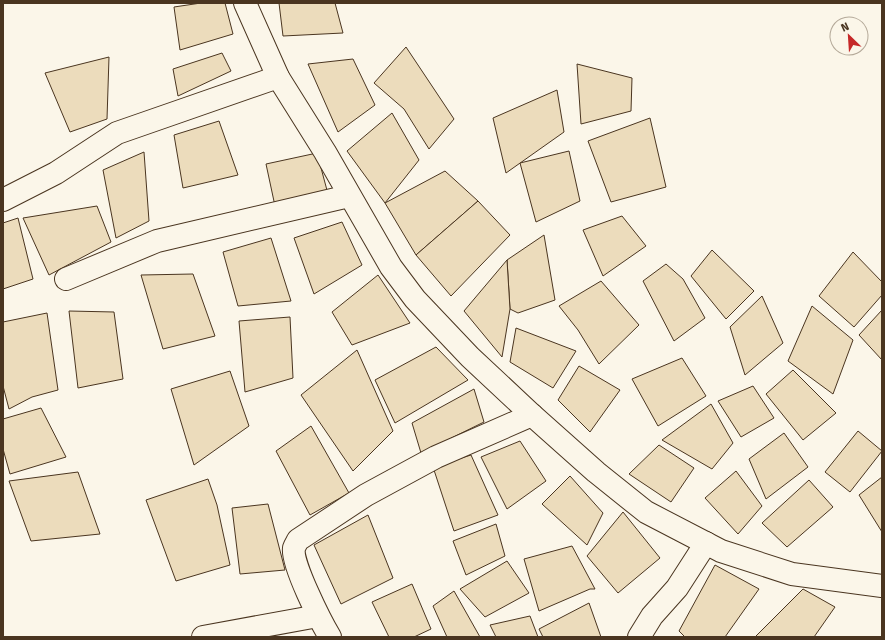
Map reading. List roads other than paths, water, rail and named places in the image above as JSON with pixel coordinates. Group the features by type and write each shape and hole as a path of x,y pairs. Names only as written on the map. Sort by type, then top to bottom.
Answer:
{"street":[{"path":"245,3 278,77 325,152 391,267 415,299 470,357 532,415 596,472 646,512 721,551 792,574 882,586"},
{"path":"3,200 56,173 117,134 278,77"},
{"path":"66,279 157,242 349,196"},
{"path":"330,637 318,616 296,560 294,548 298,540 366,495 436,457 532,415"},
{"path":"639,637 652,616 677,588 706,543"},
{"path":"203,637 318,616"}]}
